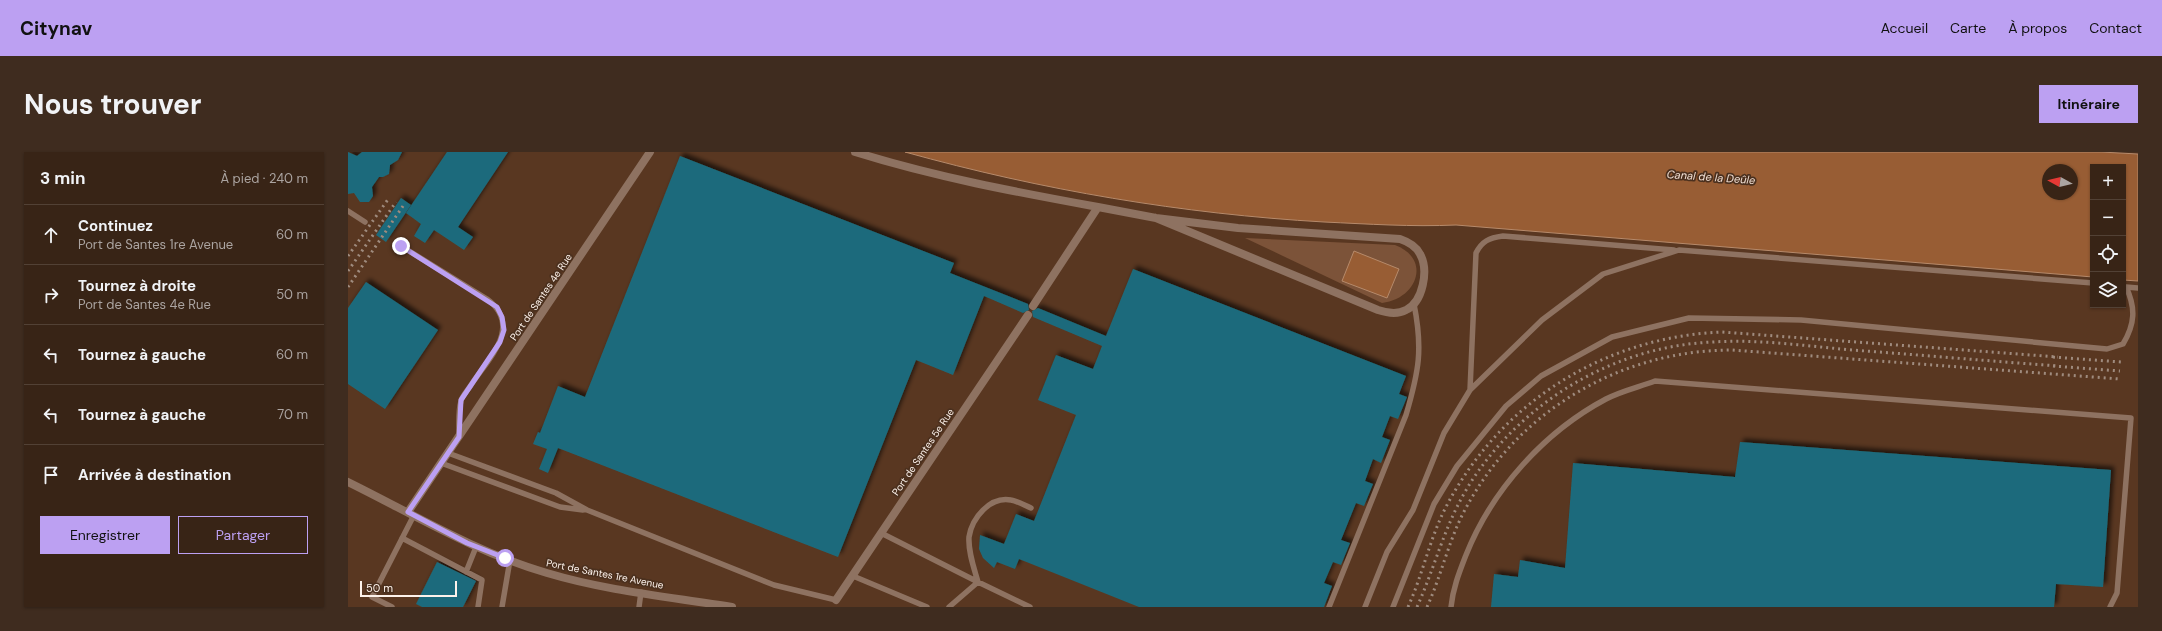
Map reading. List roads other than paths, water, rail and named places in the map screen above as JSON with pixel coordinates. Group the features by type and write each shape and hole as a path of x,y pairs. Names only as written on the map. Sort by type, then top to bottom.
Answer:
{"street":[{"name":"Port de Santes 4e Rue","path":"411,514 441,463 650,152"},
{"path":"855,152 933,174 1010,191 1156,218 1238,228 1389,238 1405,241 1415,247 1423,261 1420,294 1414,304 1407,310 1398,313 1378,310 1156,218"},
{"path":"1033,306 1098,207"},
{"name":"Port de Santes 5e Rue","path":"836,600 1028,315"},
{"name":"Port de Santes 1re Avenue","path":"348,482 476,547 559,576 641,592 732,607"}],"lane":[{"path":"348,211 365,222"},
{"path":"1470,390 1476,253 1480,245 1490,238 1503,236 2090,283"},
{"path":"401,246 497,307 502,317 504,330 500,342 461,400 459,437"},
{"path":"1365,607 1387,552 1413,510 1444,433 1470,390 1542,320 1603,274 1679,250"},
{"path":"2126,287 2138,288"},
{"path":"1393,607 1434,504 1457,466 1506,406 1541,376 1612,337 1689,318 1761,319 1801,320 2107,348 2123,344 2130,332 2134,303 2126,289"},
{"path":"1329,607 1406,415 1414,386 1420,349 1419,328 1414,304"},
{"path":"1452,607 1453,587 1476,531 1499,494 1531,456 1568,423 1607,399 1655,381 2131,418 2117,593 2110,607"},
{"path":"448,453 556,493 587,510 774,585 836,600"},
{"path":"441,463 560,507 587,510"},
{"path":"978,582 970,554 969,536 975,521 982,510 993,503 1002,500 1011,500 1031,508"},
{"path":"392,607 372,597 402,538 411,514"},
{"path":"881,533 1030,607"},
{"path":"402,538 482,580 478,607"},
{"path":"466,572 476,547"},
{"path":"502,607 510,560"},
{"path":"853,576 926,607"},
{"path":"949,607 978,582"},
{"path":"639,607 641,592"}],"water":[{"name":"Canal de la Deûle","path":"905,152 2101,152 2138,154 2138,281 2126,280 2126,164 2090,164 2090,277 1456,225 1390,225 1271,218 1165,206 1060,189 1008,178"},
{"path":"1354,251 1399,269 1387,298 1342,281"}],"railway":[{"path":"348,256 389,198"},
{"path":"348,271 396,202"},
{"path":"348,287 403,206"},
{"path":"1408,607 1441,517 1470,468 1497,435 1527,406 1561,381 1598,362 1637,347 1679,337 1722,332 2058,357"},
{"path":"1417,607 1450,522 1466,489 1499,445 1523,421 1551,399 1580,380 1611,365 1644,353 1678,346 1713,342 1748,341 2058,366"},
{"path":"1427,607 1450,543 1467,506 1489,471 1515,441 1545,414 1578,392 1614,374 1652,361 1691,353 1732,350 2120,379"},
{"path":"2053,357 2121,362"},
{"path":"2053,366 2120,371"}]}
